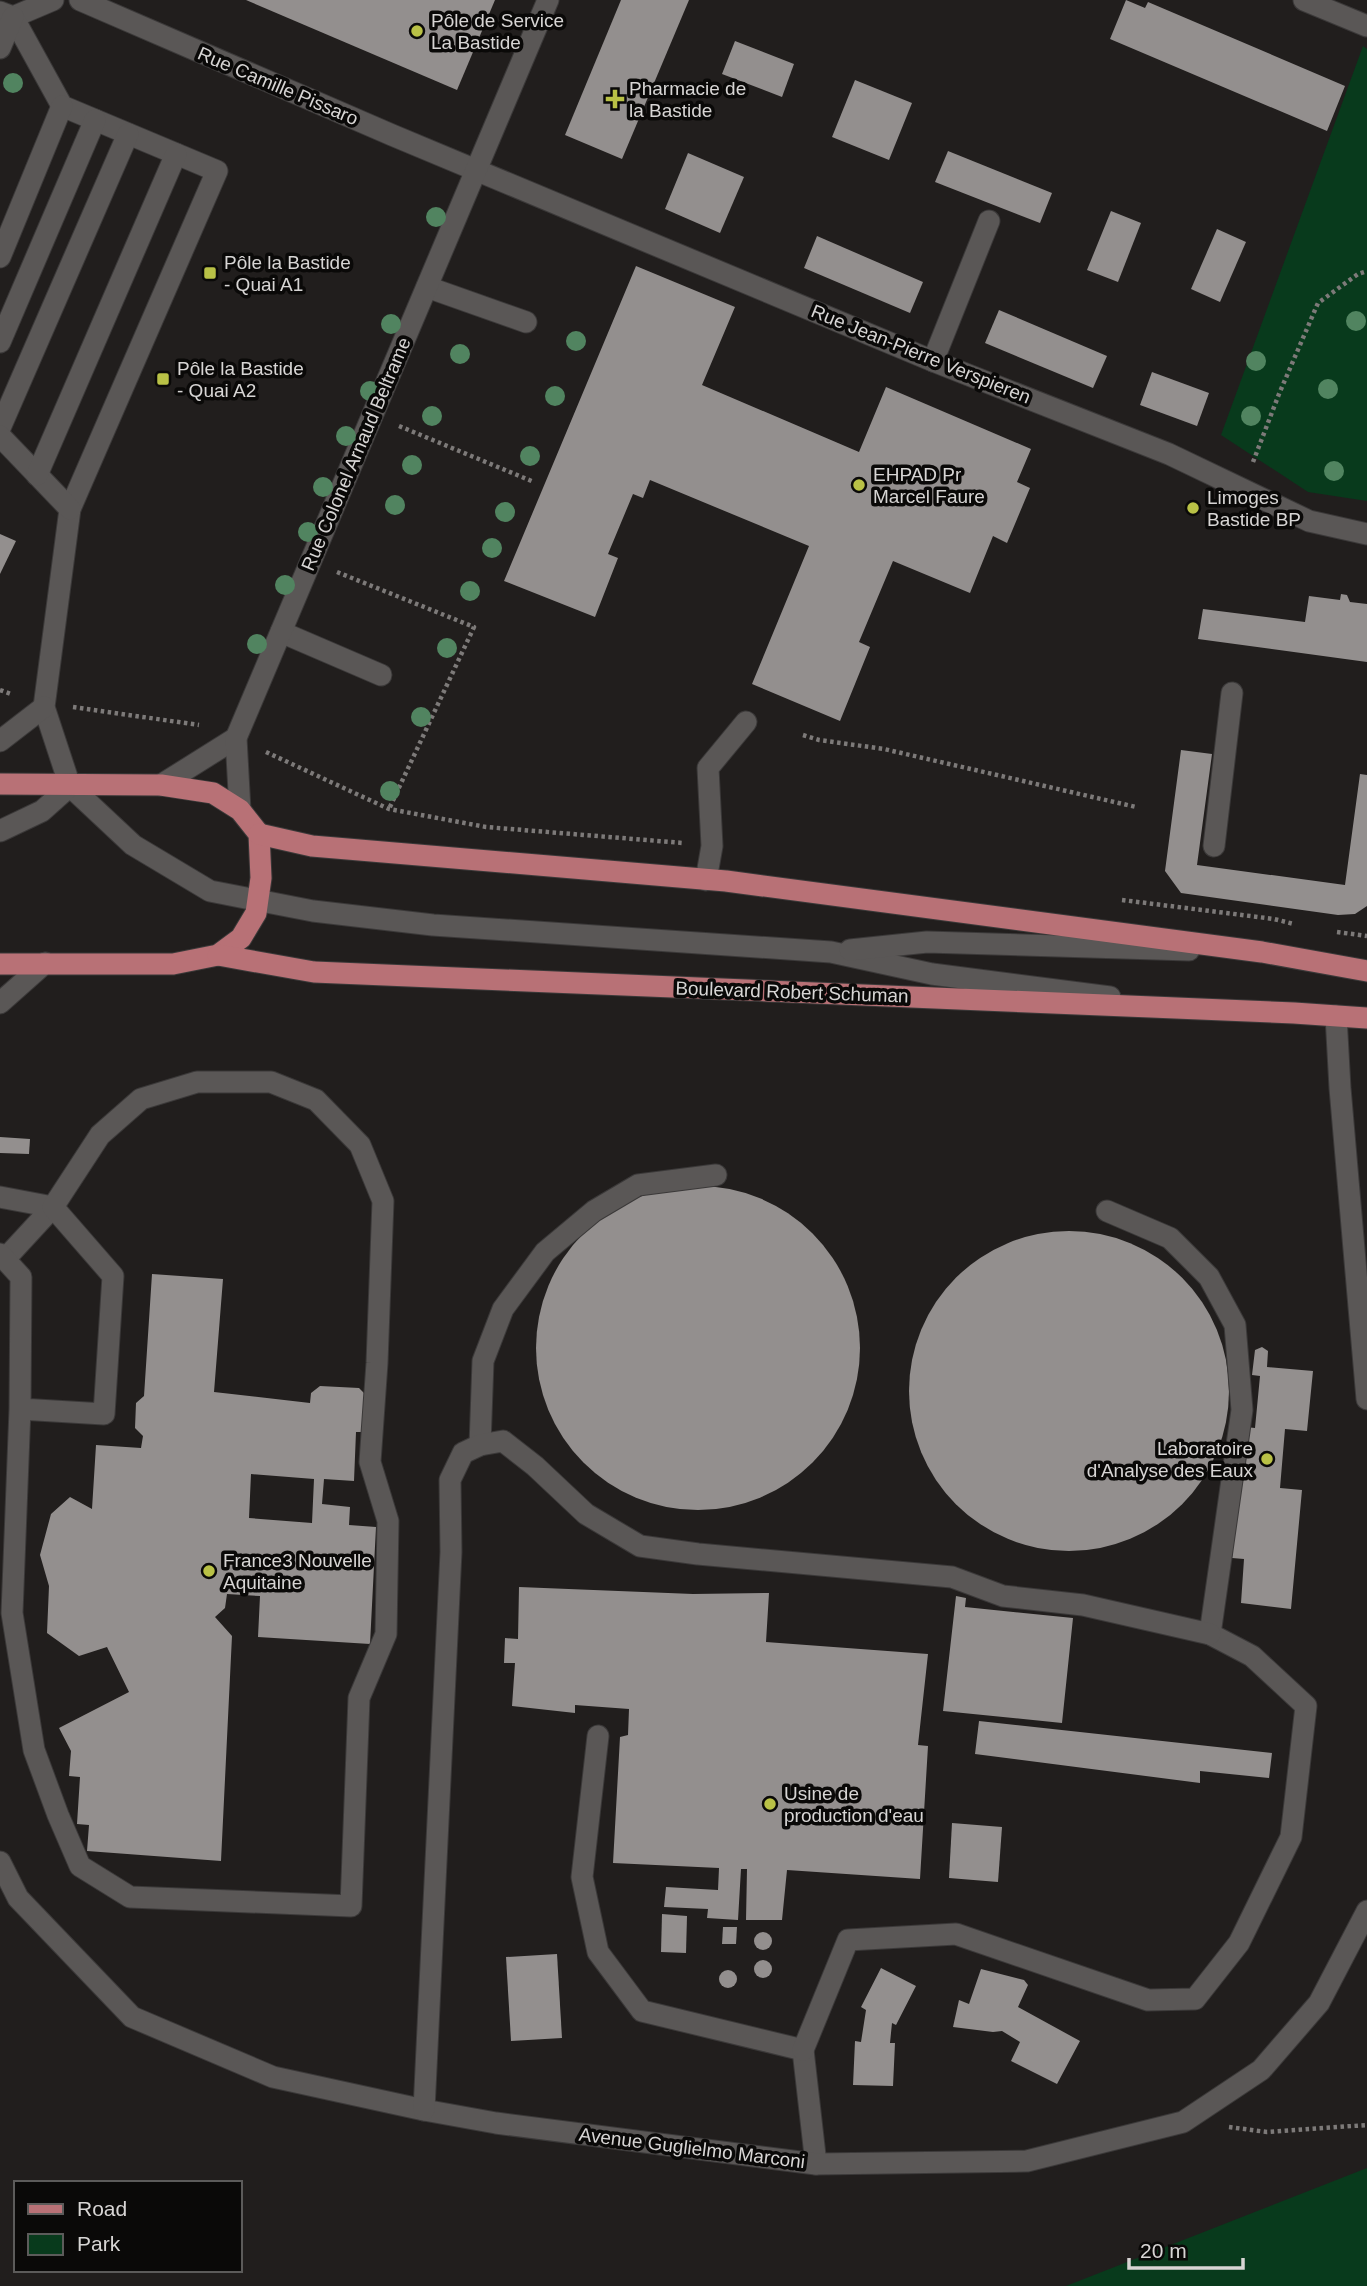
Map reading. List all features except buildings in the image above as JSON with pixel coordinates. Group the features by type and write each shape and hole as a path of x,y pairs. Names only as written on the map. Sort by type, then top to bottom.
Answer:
{"main road":[{"path":"0,784 161,785 213,793 240,810 259,834 261,878 260,900 256,913 241,939 218,955 173,964 0,964"},
{"path":"259,834 312,846 706,880 1262,952 1363,971"},
{"name":"Boulevard Robert Schuman","path":"218,955 314,972 1367,1018"}],"street":[{"path":"6,15 53,0"},
{"name":"Rue Camille Pissaro","path":"80,0 476,170"},
{"name":"Rue Colonel Arnaud Beltrame","path":"240,810 236,738 548,0"},
{"path":"1304,0 1367,26"},
{"path":"0,48 6,15"},
{"path":"6,15 62,106 217,171 70,509 44,707 70,786 133,845 210,891 313,911 433,925 831,952 932,974 1210,1010"},
{"path":"0,257 62,106"},
{"path":"0,342 95,120"},
{"path":"0,428 128,134"},
{"path":"37,475 176,154"},
{"name":"Rue Jean-Pierre Verspieren","path":"476,170 933,361 1169,454 1309,521 1367,534"},
{"path":"933,361 989,221"},
{"path":"426,287 526,322"},
{"path":"0,436 70,509"},
{"path":"281,632 381,675"},
{"path":"1214,846 1233,694"},
{"path":"0,741 44,707"},
{"path":"706,880 712,846 708,768 746,722"},
{"path":"161,785 236,738"},
{"path":"0,831 42,811 70,786"},
{"path":"831,952 927,942 1262,952"},
{"path":"0,1003 45,963"},
{"path":"1336,1016 1367,1399"},
{"path":"198,1082 271,1082 316,1100 360,1145 383,1200 370,1462 388,1521 386,1634 359,1698 351,1906 130,1897 80,1866 58,1815 34,1750 12,1613 20,1409 21,1277 3,1256 53,1207 100,1135 141,1099 198,1082"},
{"path":"480,1444 483,1361 503,1310 545,1252 594,1211 638,1185 716,1175"},
{"path":"0,1196 53,1207 113,1276 104,1414 20,1409"},
{"path":"1107,1211 1170,1238 1209,1277 1235,1325 1242,1410 1210,1634"},
{"path":"424,2110 451,1552 450,1480 463,1453 480,1444 503,1441 535,1466 586,1514 640,1546 698,1554 952,1577 1003,1596 1083,1605 1210,1634 1252,1656 1306,1706 1291,1837 1239,1943 1195,1999 1148,2000 956,1934 848,1940 803,2050 816,2164"},
{"path":"598,1737 582,1877 598,1952 642,2011 803,2050"},
{"name":"Avenue Guglielmo Marconi","path":"0,1862 18,1898 132,2017 273,2077 496,2123 816,2164 1027,2161 1183,2122 1261,2070 1319,2003 1367,1911"}],"path":[{"path":"1243,489 1279,394 1318,303 1358,274 1367,271"},
{"path":"373,415 534,482"},
{"path":"311,561 474,627 389,809"},
{"path":"0,690 44,707 79,707 202,726 236,738 389,809 485,827 663,841"},
{"path":"803,735 884,750 1136,807"},
{"path":"1183,2122 1267,2132 1367,2125"}],"green space":[{"path":"1363,46 1367,49 1367,501 1308,492 1221,435"},
{"path":"1367,2168 1367,2286 1066,2286"}],"place":[{"name":"Pôle de Service La Bastide","path":"417,31"},
{"name":"Pharmacie de la Bastide","path":"615,99"},
{"name":"Pôle la Bastide - Quai A1","path":"210,273"},
{"name":"Pôle la Bastide - Quai A2","path":"163,379"},
{"name":"EHPAD Pr Marcel Faure","path":"859,485"},
{"name":"Limoges Bastide BP","path":"1193,508"},
{"name":"Laboratoire d'Analyse des Eaux","path":"1267,1459"},
{"name":"France3 Nouvelle Aquitaine","path":"209,1571"},
{"name":"Usine de production d'eau","path":"770,1804"}]}
